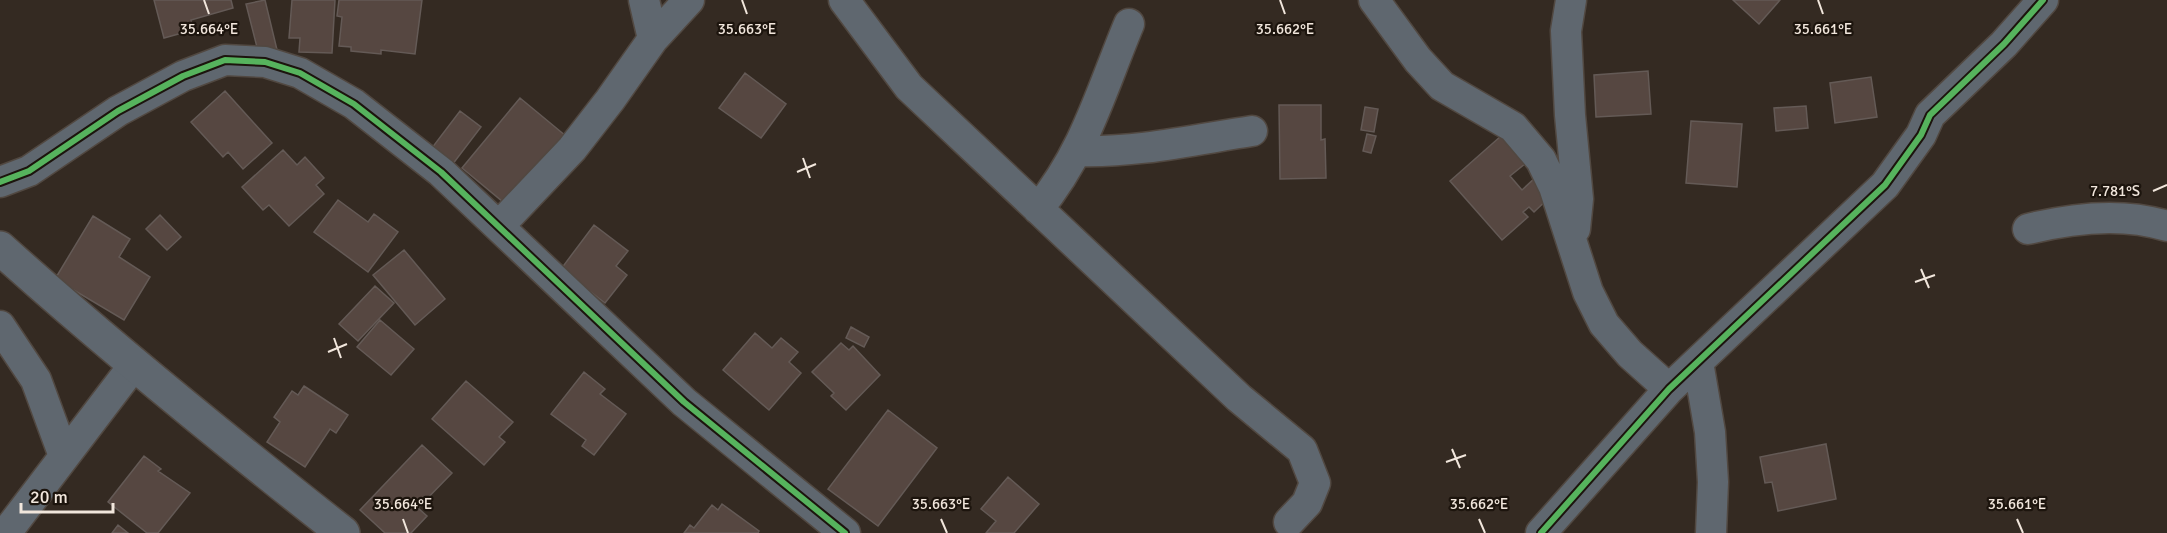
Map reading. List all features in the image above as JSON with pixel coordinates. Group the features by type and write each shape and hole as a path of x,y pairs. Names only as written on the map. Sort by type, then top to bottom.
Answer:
{"street":[{"path":"644,0 653,39"},
{"path":"498,226 572,149 653,39 689,0"},
{"path":"844,0 909,87 1239,398 1302,450 1315,483 1307,503 1290,522"},
{"path":"1374,0 1418,60 1442,86 1513,127 1541,160 1554,188 1588,292 1604,324 1630,354 1670,389"},
{"path":"1571,0 1566,31 1570,115 1578,199 1577,222 1571,244"},
{"path":"1541,533 1670,389 1885,184 1921,135 1930,116 2004,45 2043,0"},
{"path":"1038,209 1067,171 1090,126 1129,24"},
{"path":"0,182 29,171 118,111 183,76 225,60 265,62 300,73 354,104 441,172 684,402 845,533"},
{"path":"1076,151 1116,152 1145,149 1252,131"},
{"path":"2028,229 2052,223 2112,217 2167,226"},
{"path":"0,248 222,439 343,533"},
{"path":"0,326 36,380 64,456"},
{"path":"1698,362 1711,452 1713,482 1711,533"},
{"path":"6,533 134,365"}],"building":[{"path":"154,0 231,0 233,8 191,20 193,30 164,38"},
{"path":"265,0 278,54 260,59 246,4"},
{"path":"292,0 335,0 332,53 299,52 300,38 289,38"},
{"path":"339,0 422,0 415,54 381,50 381,54 351,51 351,47 339,46 342,17 337,16"},
{"path":"1733,0 1780,0 1759,24"},
{"path":"1648,71 1651,114 1596,117 1594,75"},
{"path":"745,73 786,104 761,138 719,108"},
{"path":"1871,77 1877,117 1835,123 1830,83"},
{"path":"225,91 272,143 243,169 228,152 223,157 191,122"},
{"path":"520,98 572,141 514,211 462,168"},
{"path":"1279,105 1321,105 1321,140 1325,139 1326,178 1280,179"},
{"path":"1806,106 1808,128 1776,131 1774,108"},
{"path":"1365,107 1378,109 1374,132 1361,130"},
{"path":"460,111 481,127 446,173 425,157"},
{"path":"1691,121 1742,124 1737,187 1686,183"},
{"path":"1367,134 1376,136 1371,153 1363,151"},
{"path":"1501,136 1526,163 1510,176 1522,190 1537,176 1553,194 1534,212 1529,207 1523,212 1528,217 1502,240 1450,181"},
{"path":"283,150 297,165 305,157 324,178 316,185 324,194 289,226 269,205 263,210 242,187"},
{"path":"338,200 368,222 374,214 398,232 368,272 314,232"},
{"path":"160,215 181,237 167,250 146,229"},
{"path":"93,216 130,239 119,257 150,277 124,320 55,279"},
{"path":"594,225 628,251 616,266 627,275 605,303 561,269"},
{"path":"404,250 445,299 415,325 373,275"},
{"path":"375,286 394,303 358,341 339,324"},
{"path":"380,320 414,349 391,375 357,347"},
{"path":"851,327 869,337 864,347 846,338"},
{"path":"755,333 772,348 781,338 798,352 789,362 801,373 769,410 723,370"},
{"path":"841,343 849,350 853,346 880,375 846,410 831,396 834,393 812,372"},
{"path":"584,372 605,389 600,394 626,414 594,455 582,446 586,440 551,414"},
{"path":"466,381 513,422 499,437 505,442 484,465 432,419"},
{"path":"304,386 348,415 336,433 330,429 305,467 267,442 280,422 274,417 292,391 298,395"},
{"path":"888,410 937,448 878,526 828,489"},
{"path":"1826,444 1836,499 1778,511 1772,482 1765,483 1760,457"},
{"path":"422,445 452,473 418,508 427,516 411,533 385,533 360,510"},
{"path":"144,456 161,469 158,471 190,493 158,533 147,533 108,502"},
{"path":"1008,477 1039,504 1014,533 986,533 996,521 981,509"},
{"path":"722,504 759,531 758,533 684,533 690,525 694,528 712,505 718,510"},
{"path":"118,525 128,533 112,533"}],"cycle path":[{"path":"1541,533 1669,389 1885,185 1921,135 1930,115 2004,44 2043,0"},
{"path":"0,182 29,171 118,111 183,76 225,60 265,62 300,73 354,104 441,172 684,402 845,533"}]}
